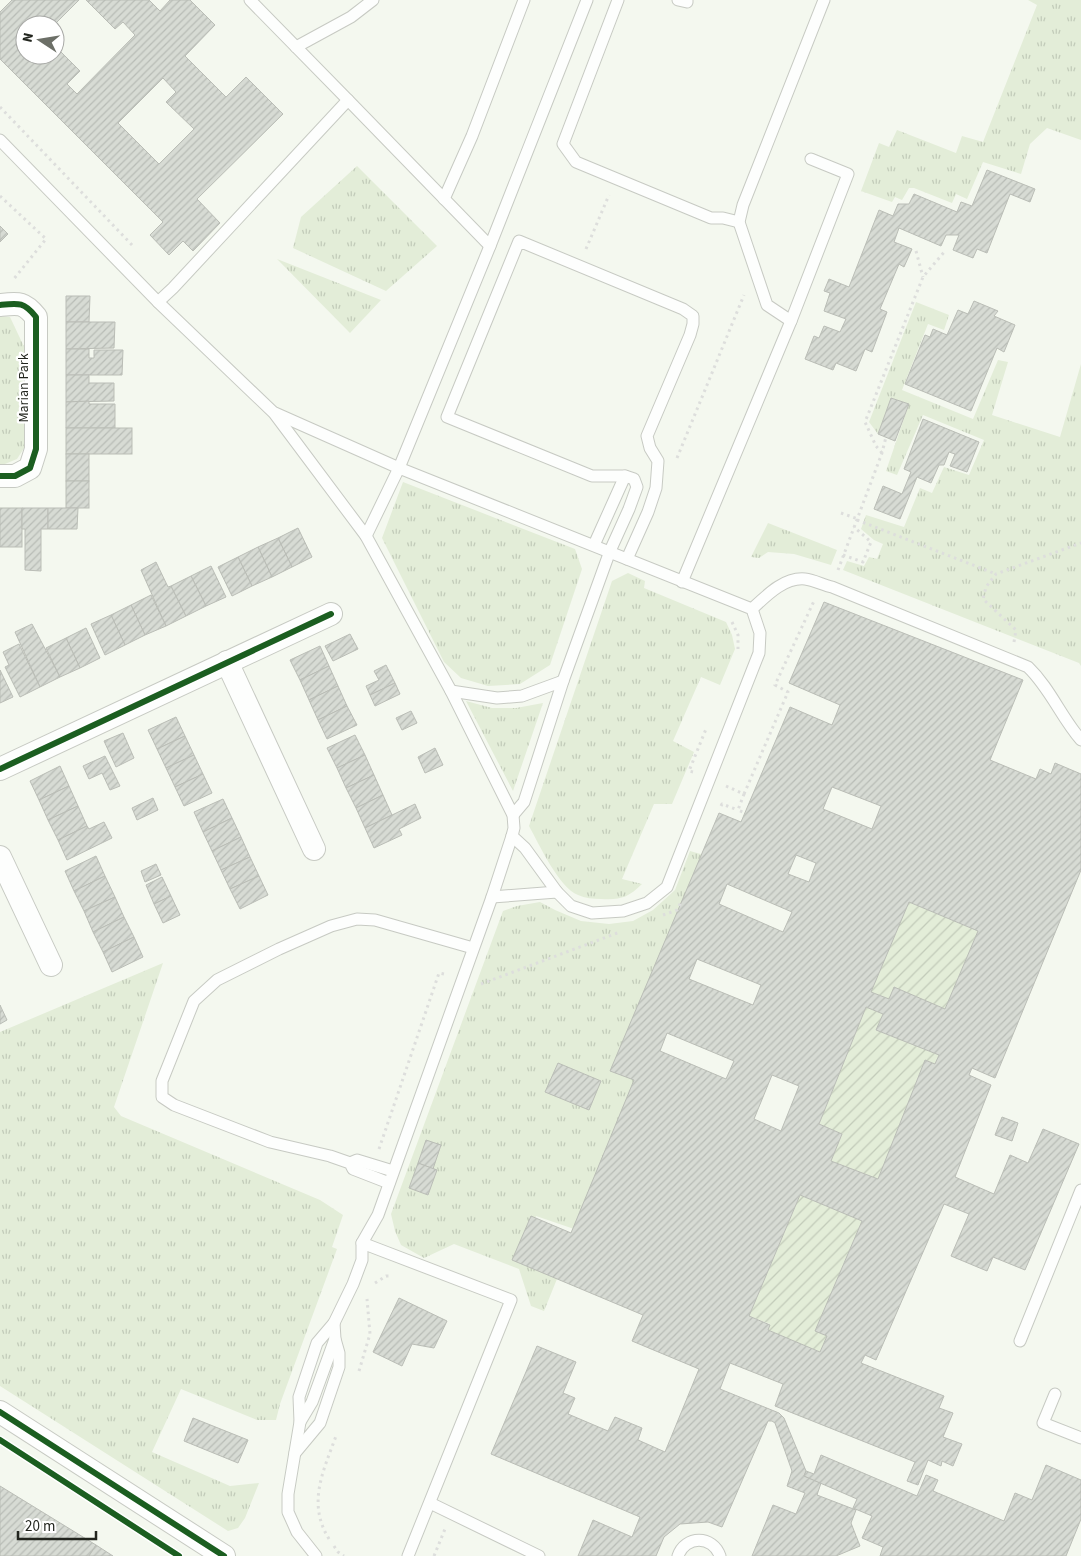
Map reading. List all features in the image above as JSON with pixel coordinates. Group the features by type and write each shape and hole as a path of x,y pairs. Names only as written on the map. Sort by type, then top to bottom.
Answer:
{"street":[{"name":"Marian Park","path":"0,305 15,303 26,306 36,317 36,449 30,468 15,476 0,476"},
{"path":"0,769 331,614"},
{"path":"227,662 314,849"},
{"path":"0,856 51,965"},
{"path":"0,1412 224,1556"}],"lane":[{"path":"250,0 490,246"},
{"path":"296,47 351,17 373,0"},
{"path":"444,199 472,136 524,0"},
{"path":"366,536 399,468 490,246 587,0"},
{"path":"618,0 563,144 576,162 616,180 711,218 723,218 739,222"},
{"path":"678,0 687,2 687,0"},
{"path":"791,321 767,305 739,222 743,205 824,0"},
{"path":"158,302 348,100"},
{"path":"0,140 158,302 274,413 366,536 451,691 513,815 514,828 512,836 492,897 378,1215 362,1243 362,1260 353,1284 334,1323 317,1343 299,1397 300,1422 288,1494 288,1512 298,1532 316,1556"},
{"path":"682,582 791,321 848,174 811,159"},
{"path":"513,815 524,802 563,681 610,551 637,487 634,479 625,476 592,476 447,417 519,241 683,309 693,316 690,335 647,436 650,448 658,461 656,488 648,512 627,559"},
{"path":"274,413 399,468 752,609"},
{"path":"594,546 625,476"},
{"path":"752,609 784,583 806,579 832,587 1028,667 1039,678 1070,728 1081,740"},
{"path":"512,836 525,848 557,892 571,906 592,913 623,911 639,906 647,903 667,887 759,652 760,633 752,609"},
{"path":"451,691 497,698 522,696 563,681"},
{"path":"492,897 557,892"},
{"path":"393,1171 357,1160 350,1163 330,1156 270,1142 174,1105 162,1097 162,1081 194,1001 217,980 331,926 357,919 375,920 473,948"},
{"path":"350,1163 353,1169 389,1183"},
{"path":"1020,1341 1081,1190"},
{"path":"362,1243 511,1300 408,1556"},
{"path":"295,1453 320,1423 339,1367 339,1353 335,1339 334,1323"},
{"path":"300,1422 312,1402 335,1339"},
{"path":"1055,1394 1043,1423 1081,1438"},
{"path":"430,1504 540,1556"},
{"path":"678,1556 684,1545 698,1540 711,1543 720,1556"}],"path":[{"path":"0,108 140,253"},
{"path":"579,266 616,180"},
{"path":"0,196 46,239 11,282"},
{"path":"916,251 923,278"},
{"path":"882,453 876,446 865,422 923,278 945,251"},
{"path":"676,462 745,293"},
{"path":"835,577 882,453 886,437"},
{"path":"841,513 996,574"},
{"path":"843,555 863,562 871,542 854,527"},
{"path":"1012,648 1016,630 983,600 986,587 996,574 1081,543"},
{"path":"745,813 738,810 788,692 775,685 816,596"},
{"path":"731,620 738,635 738,651"},
{"path":"695,773 689,770 708,726"},
{"path":"720,784 744,794"},
{"path":"378,1152 439,973 446,975"},
{"path":"373,1284 386,1276 395,1275"},
{"path":"357,1376 370,1334 368,1296"},
{"path":"337,1433 320,1480 318,1502 323,1529 338,1552 344,1556"},
{"path":"434,1556 442,1535"}],"green space":[{"path":"1028,0 1081,0 1081,140 1047,128 1030,144 1021,174 983,162 967,199 956,194 952,203 914,188 909,188 902,200 895,197 892,202 861,191 879,143 889,147 897,130 956,153 962,136 983,142 1037,5"},
{"path":"357,166 437,246 386,291 293,248 301,217"},
{"path":"277,259 381,300 350,333"},
{"path":"916,302 949,315 944,330 928,324 902,390 973,419 998,360 1008,362 992,415 1060,437 1081,364 1081,666 1079,663 843,570 847,561 864,566 869,557 877,559 883,544 874,540 861,529 866,515 904,527 920,488 932,493 944,467 969,475 984,440 923,415 897,475 886,471 909,404 891,398 878,434 869,422"},
{"path":"0,316 10,317 27,353 26,445 17,459 0,466"},
{"path":"403,482 575,549 582,569 550,665 520,684 488,686 461,678 444,662 382,538"},
{"path":"768,523 837,550 831,565 794,554 768,552 759,558 751,557"},
{"path":"628,573 645,581 644,588 726,622 732,635 735,649 720,685 701,677 673,741 694,752 672,804 654,804 622,879 642,884 623,897 592,899 578,895 564,884 550,865 529,826 612,581"},
{"path":"466,701 492,708 516,708 543,703 513,791"},
{"path":"690,851 704,855 639,1080 577,1230 536,1216 518,1257 559,1274 544,1311 531,1306 519,1269 454,1244 424,1258 401,1245 391,1214 503,911 517,906 540,902 581,921 609,924 633,921 653,910 675,890"},
{"path":"909,902 978,931 945,1009 894,987 889,999 871,992"},
{"path":"163,963 114,1107 121,1116 320,1200 343,1215 332,1247 337,1249 280,1404 276,1420 257,1420 181,1389 152,1452 230,1486 259,1483 245,1518 238,1528 228,1531 0,1386 0,1032"},
{"path":"866,1007 883,1014 876,1030 939,1055 935,1064 925,1060 878,1179 831,1161 842,1134 819,1124"},
{"path":"800,1195 862,1221 815,1331 827,1336 820,1352 768,1330 770,1324 749,1316"}],"building":[{"path":"12,0 79,0 64,15 15,15 15,65 65,65 65,56 80,71 67,84 77,94 135,35 123,22 115,29 86,0 149,0 160,11 170,0 190,0 215,25 185,56 226,97 246,77 283,114 197,199 220,223 193,251 183,241 169,255 150,235 163,222 0,59 0,12","holes":["163,78 176,92 166,102 194,129 159,164 118,123"]},
{"path":"987,170 1035,189 1030,202 1010,194 987,253 977,249 973,258 953,250 959,235 946,235 941,246 899,228 894,242 912,249 904,267 899,264 880,309 887,312 872,352 865,349 856,371 836,363 833,370 805,359 814,336 819,338 824,326 840,332 846,319 824,311 830,293 824,291 829,279 849,287 879,210 893,216 898,204 909,204 914,194 957,212 961,202 972,206"},
{"path":"0,226 8,234 0,242"},
{"path":"66,296 90,296 89,322 66,322"},
{"path":"974,301 998,311 994,316 1015,325 1004,352 997,348 971,411 905,384 925,335 930,337 933,329 947,335 958,310 968,314"},
{"path":"66,322 115,322 114,348 66,349"},
{"path":"66,349 89,349 89,358 94,358 94,350 123,350 122,375 66,375"},
{"path":"66,375 89,375 89,383 114,383 114,401 66,402"},
{"path":"891,398 909,404 895,441 878,434"},
{"path":"89,401 89,404 115,404 115,428 66,428 66,402"},
{"path":"923,419 979,442 967,472 950,466 955,454 949,452 944,465 939,465 931,483 917,477 900,519 874,509 883,486 902,494 911,472 904,469"},
{"path":"66,428 132,428 132,454 66,454"},
{"path":"66,454 89,454 89,481 66,481"},
{"path":"66,481 89,481 89,508 66,508"},
{"path":"0,508 22,508 22,547 0,547"},
{"path":"22,508 48,508 48,529 41,529 41,571 25,570 25,529 22,529"},
{"path":"48,508 78,508 77,529 48,529"},
{"path":"298,528 312,557 292,567 278,538"},
{"path":"278,538 292,567 272,577 258,547"},
{"path":"258,547 272,577 252,586 238,557"},
{"path":"238,557 252,586 232,596 218,567"},
{"path":"156,562 168,587 171,586 186,616 166,626 141,570"},
{"path":"211,566 226,597 206,606 191,576"},
{"path":"191,576 206,606 186,616 171,586"},
{"path":"151,595 166,626 145,635 131,605"},
{"path":"824,602 1023,680 990,760 1036,779 1040,769 1051,774 1055,763 1081,774 1081,870 995,1078 972,1068 969,1075 991,1085 955,1177 994,1194 1010,1155 1028,1163 1043,1129 1079,1144 1025,1270 993,1257 987,1271 951,1256 969,1214 944,1204 876,1360 865,1355 861,1363 944,1396 939,1408 953,1413 943,1437 962,1444 953,1466 942,1461 941,1466 928,1460 918,1485 907,1481 915,1462 775,1406 783,1384 730,1363 720,1389 779,1413 784,1418 806,1471 804,1476 821,1483 817,1495 856,1510 851,1523 860,1546 836,1556 752,1556 773,1505 796,1514 805,1493 787,1486 792,1471 775,1423 768,1421 722,1527 708,1522 680,1524 664,1537 656,1556 578,1556 593,1520 632,1537 640,1517 491,1454 537,1346 576,1362 563,1393 575,1398 568,1414 608,1431 615,1417 642,1428 638,1440 665,1452 699,1369 632,1341 643,1315 512,1260 531,1216 571,1233 634,1080 610,1071 719,813 741,822 790,707 832,725 840,705 789,683","holes":["832,787 881,806 872,829 823,809","796,855 816,863 809,882 788,874","727,884 792,912 783,932 719,904","909,902 978,931 945,1009 894,987 889,999 871,992","697,959 761,985 753,1005 689,979","866,1007 883,1014 876,1030 939,1055 935,1064 925,1060 878,1179 831,1161 842,1134 819,1124","667,1033 734,1061 726,1079 660,1051","772,1075 799,1086 781,1131 754,1119","800,1195 862,1221 815,1331 827,1336 820,1352 768,1330 770,1325 749,1316"]},
{"path":"131,605 145,635 125,645 111,615"},
{"path":"111,615 125,645 105,655 91,624"},
{"path":"32,624 60,677 40,687 15,632"},
{"path":"86,628 100,658 80,668 66,638"},
{"path":"350,634 358,649 333,661 325,646"},
{"path":"66,638 80,668 60,677 46,648"},
{"path":"19,644 40,687 20,697 5,667 9,665 3,652"},
{"path":"320,646 329,666 300,680 290,660"},
{"path":"386,665 395,683 370,695 366,686 379,680 374,671"},
{"path":"329,666 338,686 309,700 300,680"},
{"path":"0,670 13,697 0,703"},
{"path":"395,683 400,694 375,706 370,695"},
{"path":"338,686 347,706 318,720 309,700"},
{"path":"347,706 357,725 327,739 318,720"},
{"path":"411,711 417,723 402,730 396,718"},
{"path":"176,717 185,736 157,749 148,730"},
{"path":"123,733 134,758 116,767 104,741"},
{"path":"355,735 365,755 337,768 327,748"},
{"path":"185,736 194,755 166,768 157,749"},
{"path":"435,748 443,765 425,773 418,757"},
{"path":"194,755 203,774 175,787 166,768"},
{"path":"365,755 374,775 346,788 337,768"},
{"path":"105,756 120,786 110,790 102,773 89,779 83,766"},
{"path":"60,766 69,786 39,800 30,781"},
{"path":"203,774 212,793 184,806 175,787"},
{"path":"374,775 383,795 356,808 346,788"},
{"path":"69,786 78,806 48,820 39,800"},
{"path":"383,795 392,815 365,828 356,808"},
{"path":"153,798 158,810 137,820 132,808"},
{"path":"223,799 232,818 203,832 194,812"},
{"path":"415,804 421,818 399,829 402,835 374,848 365,828"},
{"path":"78,806 87,826 58,840 48,820"},
{"path":"232,818 241,837 212,851 203,832"},
{"path":"104,822 112,838 67,860 58,840 87,826 89,829"},
{"path":"241,837 250,857 221,870 212,851"},
{"path":"96,856 105,876 74,891 65,871"},
{"path":"250,857 259,876 230,889 221,870"},
{"path":"156,864 161,875 145,882 141,871"},
{"path":"105,876 115,897 84,911 74,891"},
{"path":"259,876 268,895 240,909 230,889"},
{"path":"162,877 171,896 154,904 146,885"},
{"path":"171,896 180,915 163,923 154,904"},
{"path":"115,897 124,917 93,932 84,911"},
{"path":"124,917 134,937 103,952 93,932"},
{"path":"134,937 143,957 112,972 103,952"},
{"path":"0,1005 7,1020 0,1024"},
{"path":"558,1063 601,1081 589,1110 545,1092"},
{"path":"1002,1117 1018,1123 1012,1141 995,1135"},
{"path":"426,1140 441,1145 433,1169 418,1163"},
{"path":"418,1163 437,1170 428,1195 409,1188"},
{"path":"399,1298 447,1321 434,1348 412,1344 402,1366 373,1352"},
{"path":"193,1418 248,1440 238,1463 184,1441"},
{"path":"821,1455 917,1496 926,1475 938,1480 933,1491 1004,1521 1015,1493 1032,1500 1046,1465 1081,1480 1081,1519 1066,1556 880,1556 883,1547 862,1538 872,1516 853,1508 857,1499 804,1476 806,1471 814,1474"},
{"path":"0,1486 96,1545 89,1556 0,1556"},
{"path":"96,1545 113,1556 89,1556"}],"cycle path":[{"path":"0,305 21,305 36,317 36,449 30,468 15,476 0,476"},
{"path":"0,769 331,614"},
{"path":"0,1412 224,1556"},
{"path":"0,1440 179,1556"}]}
